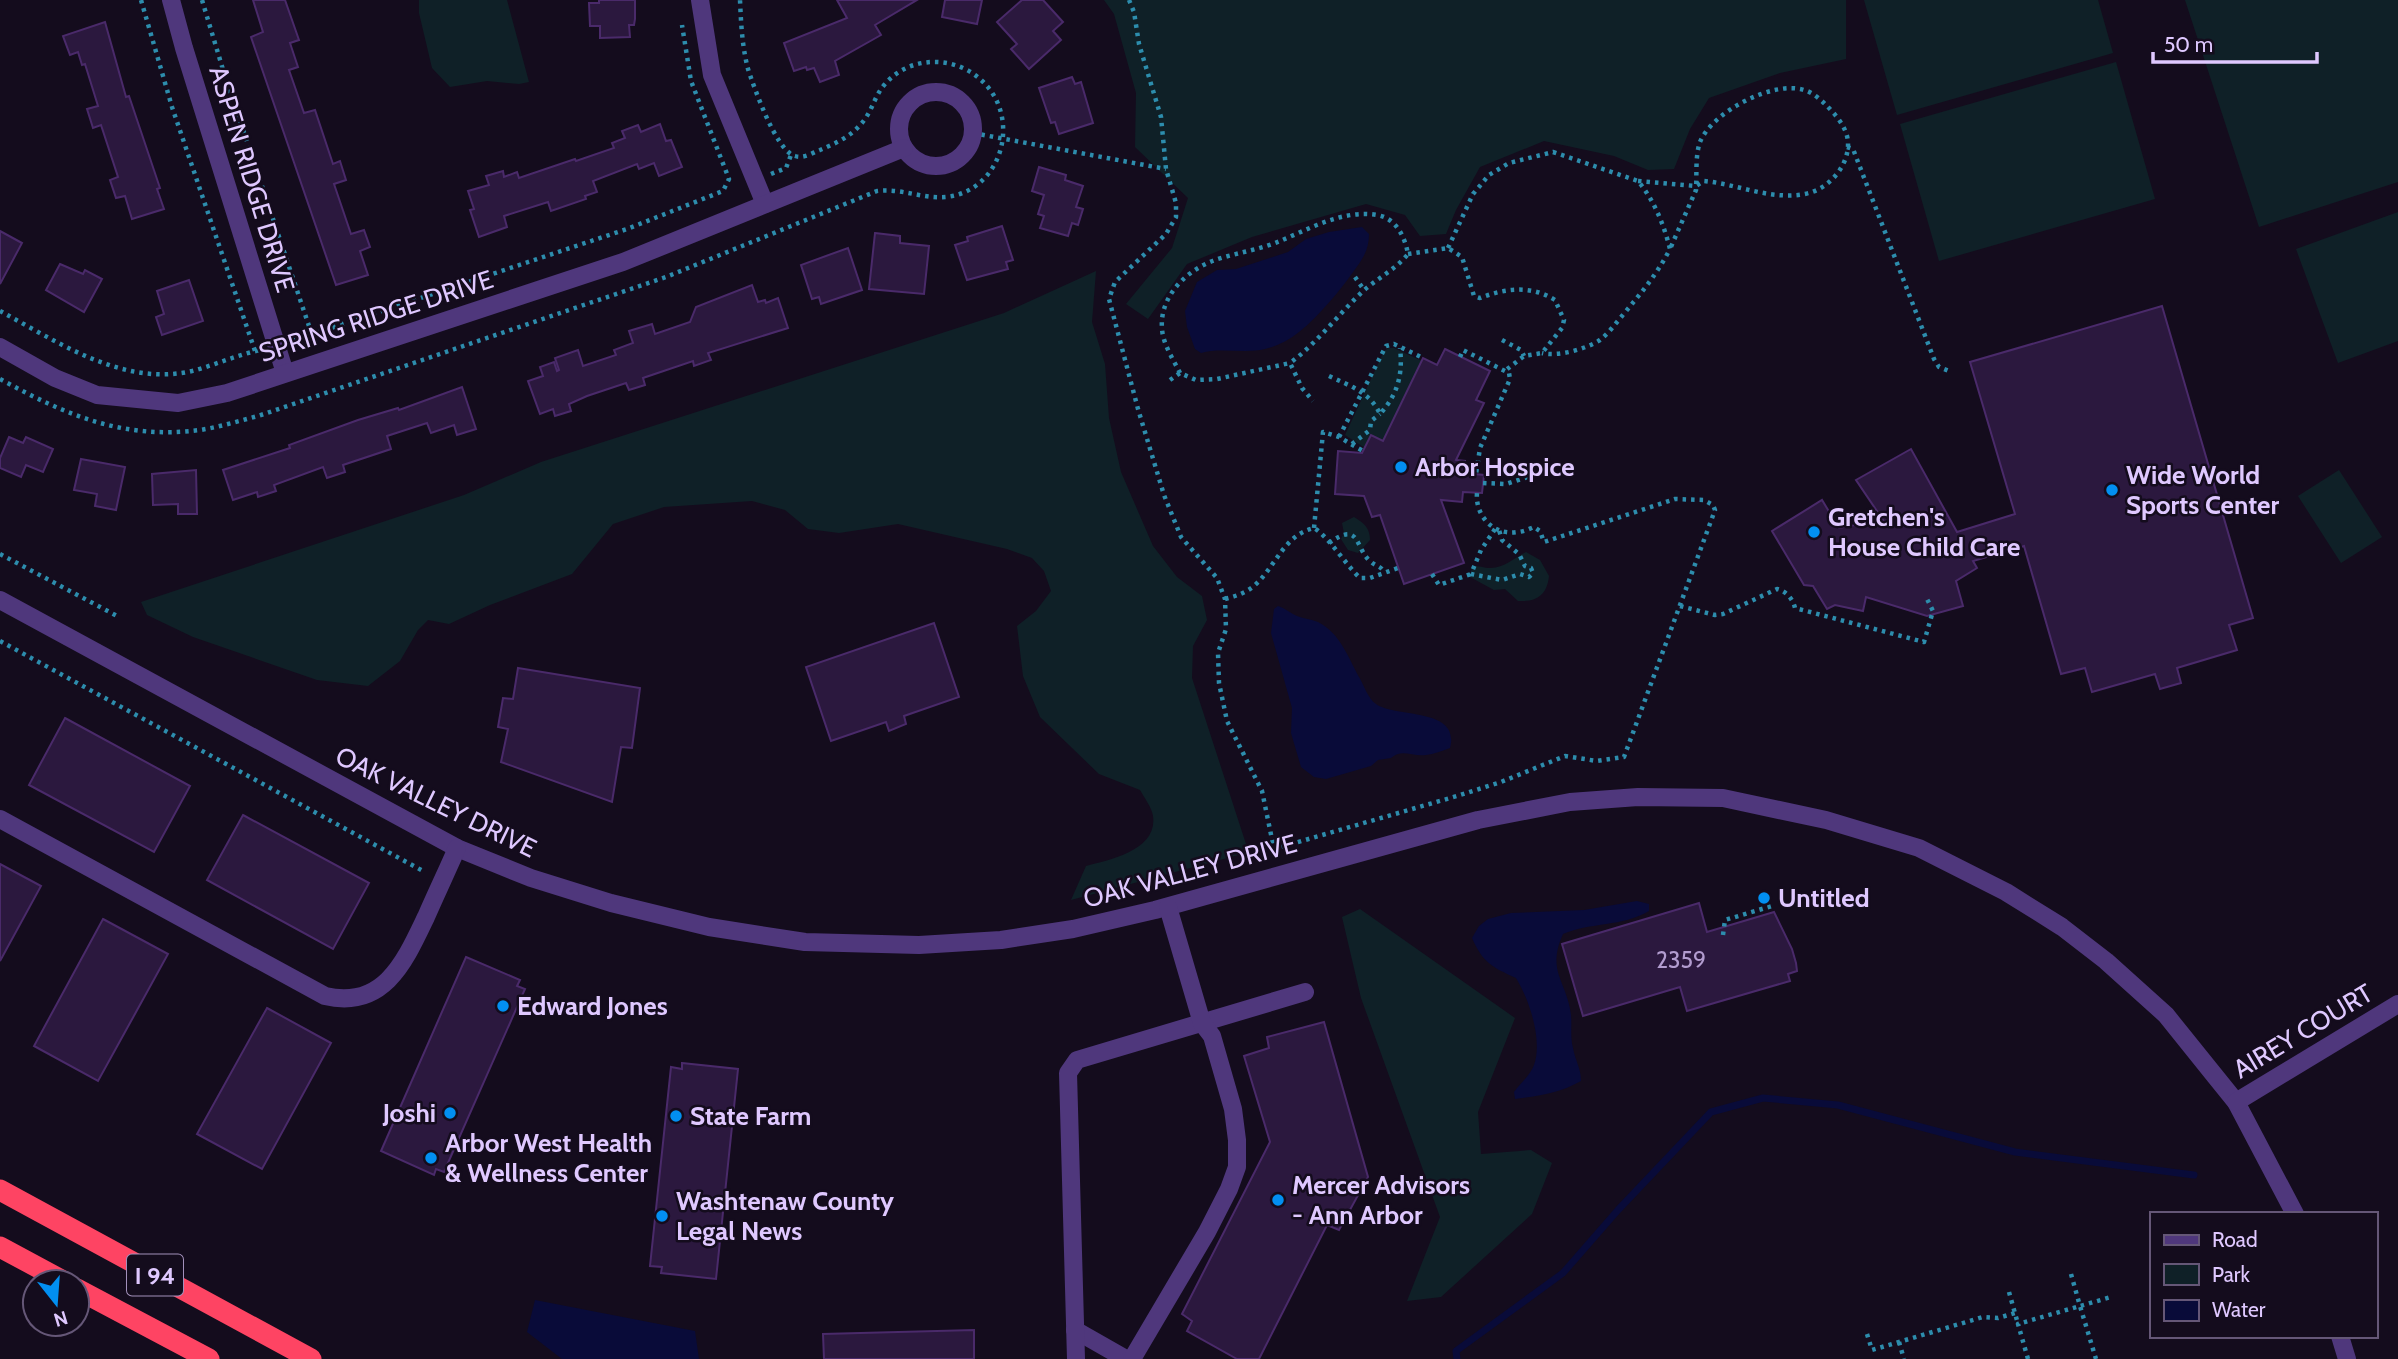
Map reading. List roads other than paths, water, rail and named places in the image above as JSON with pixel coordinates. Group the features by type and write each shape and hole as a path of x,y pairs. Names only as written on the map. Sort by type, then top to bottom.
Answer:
{"highway":[{"name":"I 94","path":"0,1190 311,1359"},
{"path":"0,1247 39,1268"},
{"name":"I 94","path":"91,1296 209,1359"}],"street":[{"name":"ASPEN RIDGE DRIVE","path":"171,0 285,373"},
{"path":"701,0 712,75 765,204"},
{"path":"928,92 945,92 962,102 971,114 973,133 967,150 954,162 937,166 918,162 904,148 899,134 900,117 911,100 928,92"},
{"name":"SPRING RIDGE DRIVE","path":"0,347 55,378 97,395 178,403 227,393 623,262 904,148"},
{"name":"OAK VALLEY DRIVE","path":"0,600 457,848 531,878 611,904 709,927 805,942 919,946 1001,940 1073,929 1168,907 1478,820 1585,800 1638,797 1723,798 1866,830 1919,848 2006,892 2073,935 2106,961 2166,1015 2236,1102 2294,1212"},
{"path":"0,819 325,996 339,1000 361,997 378,989 394,975 407,956 457,848"},
{"path":"1132,1359 1207,1233 1237,1167 1233,1109 1212,1036 1202,1023 1168,907"},
{"path":"1076,1359 1068,1073 1077,1060 1305,992"},
{"name":"AIREY COURT","path":"2236,1102 2398,1004"},
{"path":"1075,1330 1126,1359"},
{"path":"2341,1338 2347,1359"}],"water":[{"path":"1362,227 1369,234 1362,259 1324,308 1295,335 1270,348 1257,350 1201,353 1195,349 1187,327 1185,311 1197,282 1217,270 1236,269 1288,252 1306,239"},
{"path":"1278,606 1297,616 1318,622 1332,632 1343,646 1373,702 1385,708 1424,716 1446,726 1451,735 1450,748 1426,755 1395,755 1378,760 1371,766 1326,779 1314,777 1301,767 1291,733 1292,708 1271,633 1274,609"},
{"path":"1637,901 1649,904 1649,911 1628,920 1563,934 1558,947 1557,967 1569,1003 1572,1044 1581,1081 1557,1091 1515,1099 1514,1092 1534,1065 1536,1032 1526,997 1516,978 1489,963 1476,946 1472,938 1479,926 1488,919 1511,913 1584,910"},
{"path":"535,1300 695,1331 699,1359 562,1359 527,1332"}],"waterway":[{"path":"1457,1359 1456,1351 1563,1273 1618,1210 1711,1112 1763,1098 1838,1105 2015,1152 2194,1175"}],"place":[{"name":"Arbor Hospice","path":"1401,467"},
{"name":"Wide World Sports Center","path":"2112,490"},
{"name":"Gretchen's House Child Care","path":"1814,532"},
{"name":"Untitled","path":"1764,898"},
{"name":"Edward Jones","path":"503,1006"},
{"name":"Joshi","path":"450,1113"},
{"name":"State Farm","path":"676,1116"},
{"name":"Arbor West Health & Wellness Center","path":"431,1158"},
{"name":"Mercer Advisors - Ann Arbor","path":"1278,1200"},
{"name":"Washtenaw County Legal News","path":"662,1216"}]}
